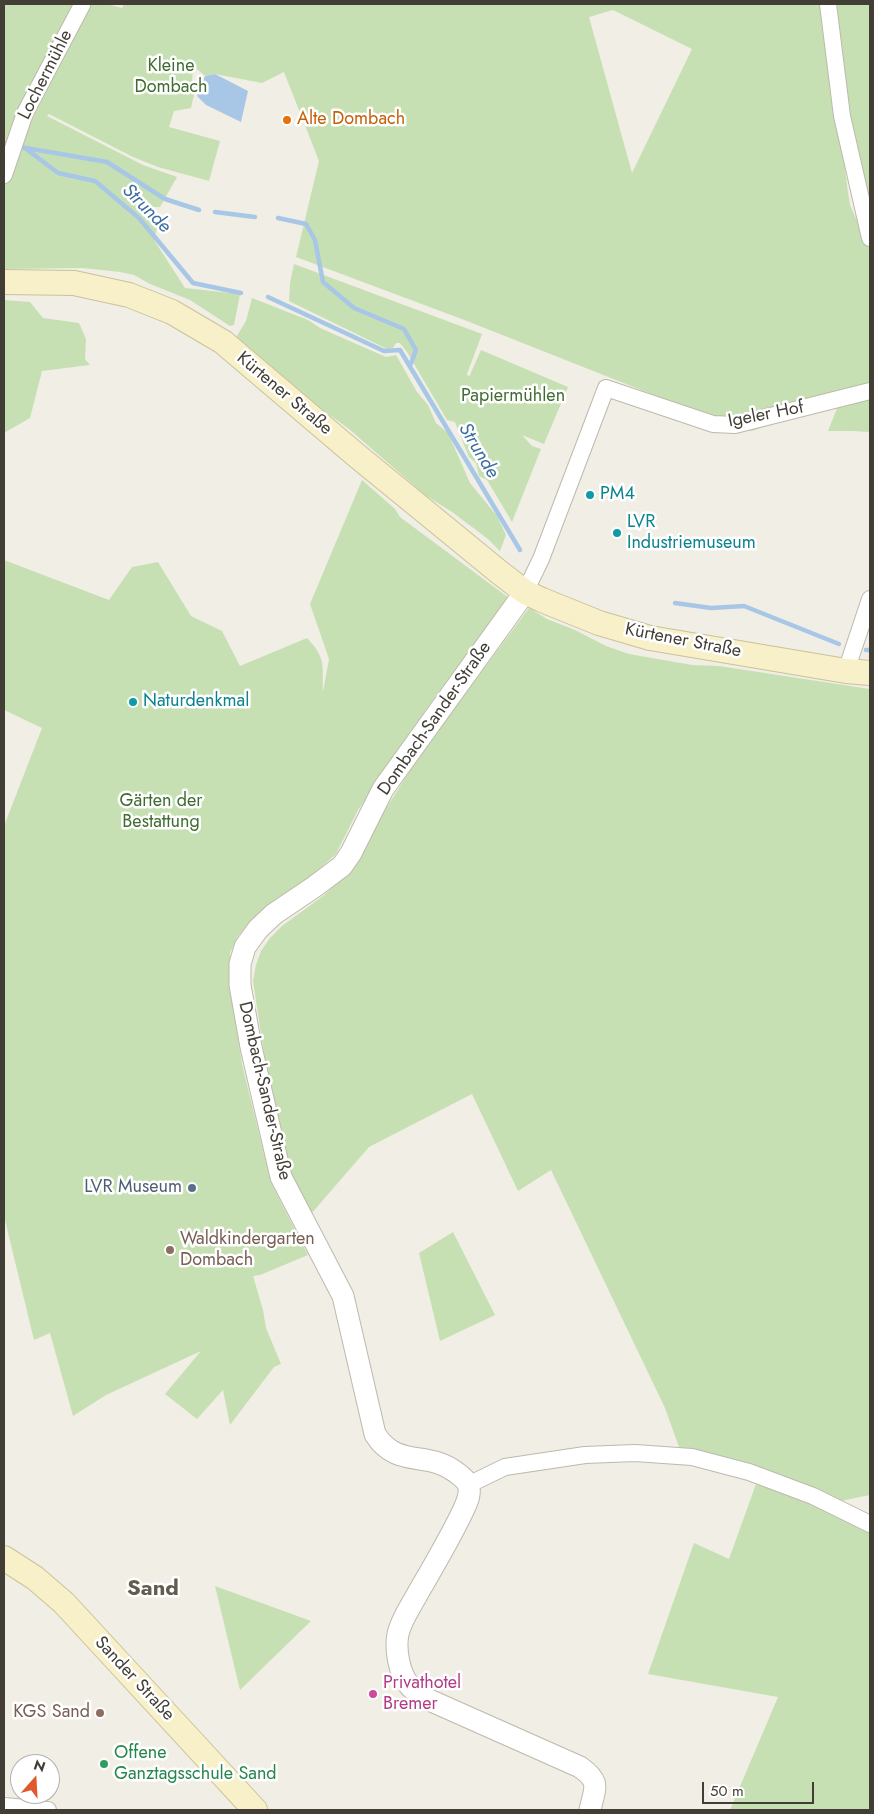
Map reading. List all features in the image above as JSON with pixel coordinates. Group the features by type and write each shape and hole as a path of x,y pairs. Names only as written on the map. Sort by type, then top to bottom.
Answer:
{"main road":[{"name":"Kürtener Straße","path":"4,282 74,283 129,295 172,312 223,342 356,455 525,592 599,623 650,638 870,673"},
{"name":"Sander Straße","path":"4,1558 35,1578 64,1603 255,1810"}],"street":[{"path":"828,4 842,116 870,238"},
{"name":"Lochermühle","path":"4,175 9,155 25,113 82,5"},
{"name":"Igeler Hof","path":"525,592 541,559 606,388 713,424 735,425 870,391"},
{"name":"Dombach-Sander-Straße","path":"468,1485 464,1479 448,1466 439,1462 398,1455 388,1450 381,1444 375,1434 343,1296 281,1176 251,1047 240,985 240,964 245,947 258,929 274,914 342,866 352,853 383,789 525,592"},
{"path":"846,670 870,599"},
{"path":"590,1810 595,1785 594,1778 590,1774 580,1767 427,1700 409,1686 404,1675 398,1653 398,1632 459,1519 468,1499 468,1485 505,1467 585,1455 635,1454 692,1457 749,1472 813,1496 870,1524"},
{"path":"4,1806 48,1810"}],"green space":[{"name":"Kleine Dombach","path":"4,4 107,4 122,8 124,4 824,4 850,205 870,250 870,387 766,411 717,420 467,321 296,257 319,161 284,72 262,83 215,74 205,76 190,63 193,68 192,82 196,86 191,108 174,111 169,127 220,141 209,181 158,167 133,157 49,114 47,116 143,165 177,177 160,207 152,207 150,220 159,221 154,240 185,288 240,294 234,325 230,326 190,300 150,284 134,275 83,268 4,269","holes":["613,10 692,49 632,173 589,17"]},
{"path":"836,4 870,4 870,211 846,105"},
{"name":"Papiermühlen","path":"294,264 482,334 467,374 469,377 481,350 568,387 544,444 522,435 532,446 541,449 512,522 487,480 479,476 476,463 469,457 455,422 447,420 400,343 396,343 393,348 387,349 289,301"},
{"path":"252,298 308,320 320,328 386,357 396,355 417,392 428,405 436,423 448,433 470,483 497,516 506,535 500,551 488,539 452,512 425,495 349,429 232,344 246,321"},
{"path":"4,300 30,302 43,318 79,323 86,339 85,359 90,365 42,371 30,418 4,433"},
{"path":"870,393 870,432 828,431 840,401 752,431 723,426"},
{"name":"Gärten der Bestattung","path":"362,480 395,509 400,517 509,598 430,704 358,810 336,854 309,878 249,923 238,936 230,953 232,998 242,1064 271,1183 308,1255 260,1275 253,1276 266,1328 281,1364 274,1367 230,1425 223,1390 197,1419 165,1394 201,1351 106,1395 73,1416 50,1333 34,1340 4,1216 4,826 42,728 4,710 4,560 109,600 132,567 158,562 191,616 222,631 240,666 307,638 321,657 323,692 329,659 310,604"},
{"path":"529,608 547,619 575,630 606,646 629,654 692,665 719,666 870,689 870,1495 836,1502 815,1491 730,1458 679,1447 665,1408 551,1170 518,1191 472,1094 369,1147 311,1214 292,1176 265,1060 253,981 261,951 282,926 323,896 354,867 378,821 421,753"},
{"path":"453,1232 495,1315 440,1341 419,1253"},
{"path":"756,1484 803,1498 870,1528 870,1810 730,1810 778,1697 648,1674 694,1543 729,1559"},
{"path":"215,1586 311,1621 240,1690"}],"water":[{"path":"215,74 248,91 241,122 206,105 197,96 205,76"}],"waterway":[{"name":"Strunde","path":"4,143 25,148 58,173 95,181 139,218 193,283 241,293"},
{"name":"Strunde","path":"26,148 107,162 165,199 199,210"},
{"name":"Strunde","path":"215,212 255,217"},
{"name":"Strunde","path":"278,218 306,224 315,240 323,282 354,308 404,329 416,350 410,366"},
{"name":"Strunde","path":"268,297 384,351 400,350 520,550"},
{"name":"Strunde","path":"675,603 711,608 744,606 839,644"}],"place":[{"name":"Alte Dombach","path":"287,120"},
{"name":"PM4","path":"590,495"},
{"name":"LVR Industriemuseum","path":"617,533"},
{"name":"Naturdenkmal","path":"133,702"},
{"name":"LVR Museum","path":"192,1188"},
{"name":"Waldkindergarten Dombach","path":"170,1250"},
{"name":"Privathotel Bremer","path":"373,1694"},
{"name":"KGS Sand","path":"100,1713"},
{"name":"Offene Ganztagsschule Sand","path":"104,1764"}],"district":[{"name":"Sand","path":"153,1590"}]}
